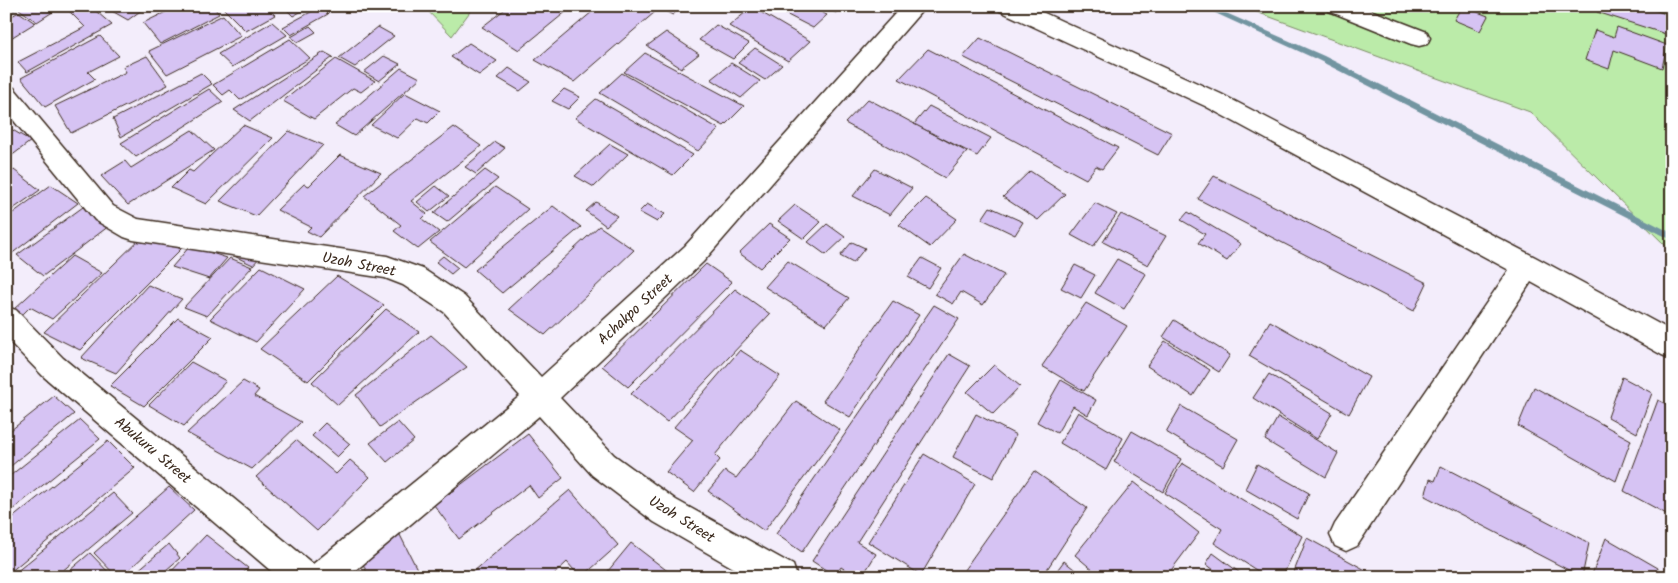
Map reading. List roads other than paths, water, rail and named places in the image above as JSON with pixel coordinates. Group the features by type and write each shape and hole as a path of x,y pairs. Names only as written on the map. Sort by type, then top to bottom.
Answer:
{"street":[{"name":"Achakpo Street","path":"322,577 540,397 694,254 915,6"},
{"path":"1008,6 1213,100 1527,266 1672,346"},
{"path":"1337,6 1419,38"},
{"name":"Uzoh Street","path":"6,94 104,213 133,229 387,267 413,276 454,304 603,465 664,511 781,577"},
{"path":"1346,535 1527,266"},
{"name":"Abukuru Street","path":"6,319 53,367 304,577"}],"waterway":[{"path":"1203,6 1321,58 1672,237"}]}
